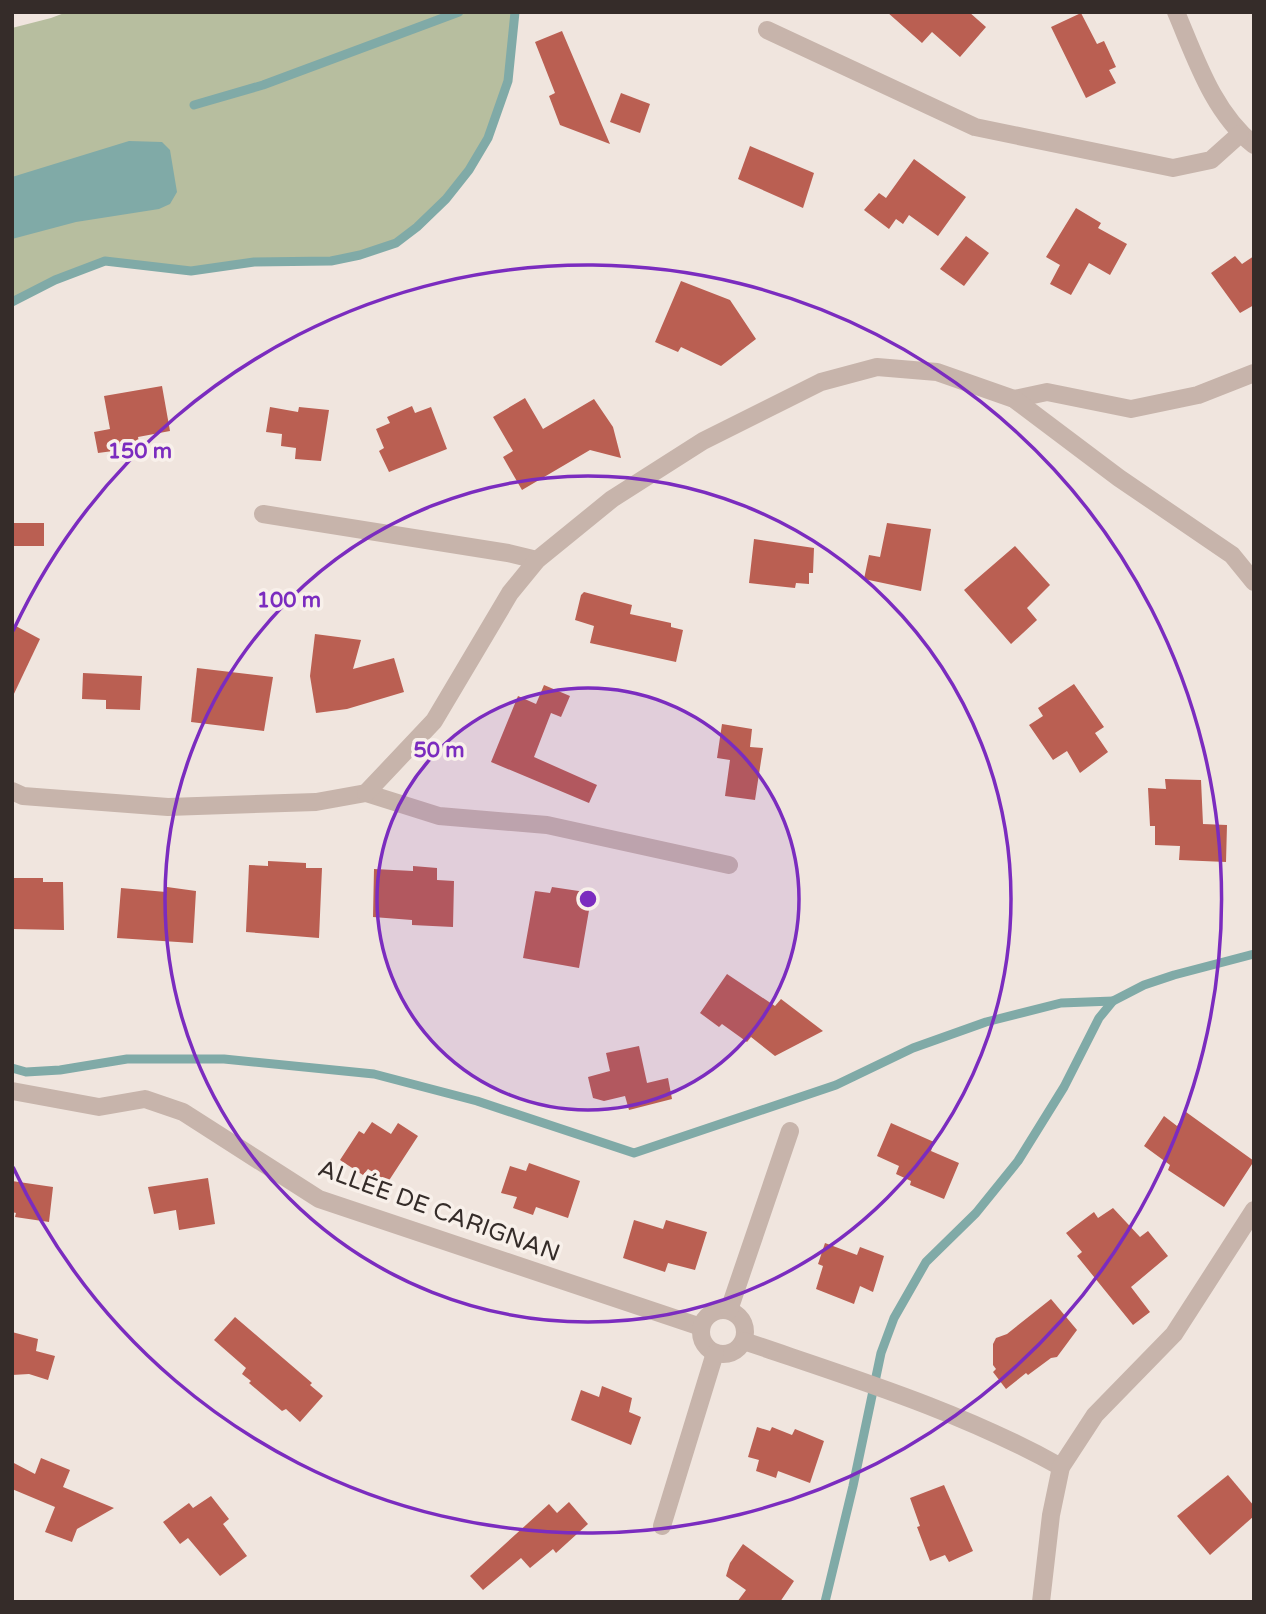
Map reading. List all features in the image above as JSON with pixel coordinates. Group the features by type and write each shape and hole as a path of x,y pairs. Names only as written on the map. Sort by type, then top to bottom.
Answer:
{"street":[{"path":"767,30 975,127 1173,168 1211,160 1247,139 1206,84 1177,12"},
{"path":"366,793 434,721 509,593 537,560 612,499 703,441 821,382 877,367 937,372 1014,399 1119,478 1231,555 1254,582"},
{"path":"1014,399 1047,392 1131,409 1198,395 1254,373"},
{"path":"263,514 508,552 537,560"},
{"path":"12,790 23,796 168,807 316,802 366,793 439,816 547,825 729,865"},
{"name":"ALLÉE DE CARIGNAN","path":"12,1091 99,1107 145,1099 183,1112 319,1199 701,1327"},
{"path":"729,1310 790,1131"},
{"path":"1041,1602 1051,1515 1061,1467 1095,1415 1174,1334 1254,1210"},
{"path":"715,1310 729,1310 742,1319 746,1334 744,1341 729,1354 715,1353 702,1340 701,1327 704,1320 715,1310"},
{"path":"744,1341 965,1419 1021,1444 1061,1467"},
{"path":"662,1526 715,1353"}],"green space":[{"path":"67,12 515,12 508,81 488,138 469,170 446,199 396,243 331,261 254,262 191,271 105,261 55,280 12,302 12,28"}],"water":[{"path":"129,141 162,142 170,150 177,192 170,204 159,209 76,222 12,239 12,177"}],"building":[{"path":"887,12 969,12 986,27 960,57 932,32 922,43"},
{"path":"1081,13 1097,44 1104,41 1116,67 1109,70 1116,83 1086,98 1051,27"},
{"path":"562,31 610,144 560,125 549,96 555,93 535,42"},
{"path":"621,93 650,104 640,133 610,122"},
{"path":"750,146 814,173 803,208 738,179"},
{"path":"914,159 966,197 938,236 909,215 903,224 896,219 889,229 864,210 879,193 886,198"},
{"path":"1076,208 1101,223 1098,228 1127,244 1110,275 1089,263 1071,295 1050,284 1060,265 1046,257"},
{"path":"966,236 989,253 964,286 940,269"},
{"path":"1235,256 1242,264 1254,256 1254,305 1240,313 1211,273"},
{"path":"681,281 730,300 756,339 721,366 681,347 678,352 655,342"},
{"path":"162,386 170,431 138,437 141,453 116,458 113,451 98,453 94,432 110,429 104,396"},
{"path":"525,398 543,429 594,399 613,427 621,458 590,450 522,490 503,457 513,451 493,417"},
{"path":"412,406 415,413 431,407 447,449 389,472 379,451 384,448 376,429 390,423 387,417"},
{"path":"270,407 298,412 299,407 329,410 321,461 295,459 296,448 281,446 282,434 266,432"},
{"path":"12,523 44,523 44,546 12,546"},
{"path":"887,523 931,529 921,591 864,579 869,555 880,557"},
{"path":"754,539 814,548 813,573 809,573 809,584 796,583 795,588 749,583"},
{"path":"1015,546 1050,585 1027,608 1037,620 1011,644 964,590"},
{"path":"584,592 632,605 630,614 671,623 671,627 683,630 676,662 590,643 594,626 575,620"},
{"path":"12,624 40,639 12,698"},
{"path":"315,634 361,640 353,669 394,658 404,692 347,709 316,713 310,676"},
{"path":"197,668 273,677 264,731 191,722"},
{"path":"83,673 142,676 140,710 106,709 106,700 82,699"},
{"path":"1074,684 1104,727 1095,733 1108,752 1080,773 1067,751 1053,760 1029,725 1043,716 1038,708"},
{"path":"544,685 570,696 561,717 551,713 534,757 597,785 589,803 491,762 518,696 536,704"},
{"path":"722,724 752,729 750,747 763,748 755,800 725,796 730,760 717,758"},
{"path":"1165,779 1201,780 1203,824 1227,825 1226,862 1179,860 1180,846 1155,845 1155,826 1150,826 1148,788 1166,789"},
{"path":"268,861 306,863 306,868 322,868 319,938 246,932 249,865 268,866"},
{"path":"413,866 437,868 437,880 454,881 453,927 412,925 412,920 373,917 374,869 413,871"},
{"path":"12,878 43,878 43,882 63,882 64,930 12,929"},
{"path":"167,887 196,891 193,943 117,938 121,888 166,892"},
{"path":"552,887 592,893 579,968 523,958 535,891 550,893"},
{"path":"727,974 775,1006 781,999 823,1031 775,1056 751,1037 747,1042 722,1024 719,1027 700,1013"},
{"path":"639,1046 647,1083 668,1078 672,1099 629,1110 625,1096 604,1101 593,1098 588,1077 610,1071 606,1053"},
{"path":"1186,1112 1254,1161 1224,1207 1168,1170 1170,1165 1144,1146 1164,1116 1177,1126"},
{"path":"372,1122 391,1134 398,1123 418,1136 388,1182 368,1169 363,1175 340,1160 359,1131 364,1134"},
{"path":"891,1123 934,1142 931,1151 959,1163 944,1199 910,1185 911,1181 896,1174 899,1166 877,1156"},
{"path":"529,1163 580,1181 568,1218 536,1207 533,1215 513,1208 517,1197 501,1193 510,1166 526,1171"},
{"path":"208,1178 215,1224 179,1230 176,1210 154,1214 148,1187"},
{"path":"12,1181 53,1187 49,1222 15,1217 16,1213 12,1212"},
{"path":"1113,1208 1140,1237 1148,1231 1168,1256 1131,1287 1150,1312 1133,1325 1077,1256 1082,1252 1066,1233 1094,1212 1098,1218"},
{"path":"634,1220 663,1229 666,1220 707,1232 695,1270 668,1263 665,1272 623,1258"},
{"path":"825,1243 857,1255 860,1247 884,1256 873,1292 860,1286 854,1304 816,1289 823,1266 818,1264"},
{"path":"1051,1299 1077,1330 1057,1357 1051,1358 1028,1375 1026,1373 1006,1389 993,1372 996,1369 993,1365 993,1344 996,1338 1007,1334"},
{"path":"235,1317 312,1383 310,1385 323,1396 300,1422 286,1409 282,1411 249,1383 251,1381 242,1374 246,1368 214,1340"},
{"path":"12,1332 38,1339 36,1351 55,1356 48,1380 29,1374 12,1375"},
{"path":"602,1386 632,1398 629,1412 641,1417 631,1445 571,1420 581,1390 599,1397"},
{"path":"757,1427 770,1431 772,1427 792,1435 795,1429 824,1441 810,1483 778,1471 776,1478 756,1471 759,1460 748,1457"},
{"path":"41,1458 70,1470 63,1487 114,1508 77,1529 72,1542 45,1532 55,1507 12,1489 12,1462 35,1474"},
{"path":"1228,1475 1254,1506 1254,1516 1210,1555 1177,1516"},
{"path":"944,1485 973,1551 949,1562 945,1555 930,1561 917,1527 920,1526 910,1498"},
{"path":"211,1496 229,1519 223,1524 247,1556 220,1576 188,1538 180,1544 163,1522 189,1503 193,1508"},
{"path":"569,1502 588,1524 556,1553 553,1549 530,1568 521,1558 483,1590 470,1576 549,1504 557,1513"},
{"path":"743,1544 794,1581 780,1602 737,1602 746,1590 726,1576 730,1563"}],"waterway":[{"path":"194,105 263,85 459,12"},
{"path":"12,302 55,280 105,261 191,271 254,262 331,261 396,243 446,199 469,170 488,138 508,81 515,12"},
{"path":"825,1602 881,1353 894,1318 926,1262 976,1213 1018,1161 1064,1087 1099,1018 1113,1001 1144,985 1254,954"},
{"path":"12,1068 26,1072 60,1070 127,1059 224,1059 374,1074 477,1101 634,1153 836,1085 913,1048 986,1022 1061,1003 1113,1001"}]}
